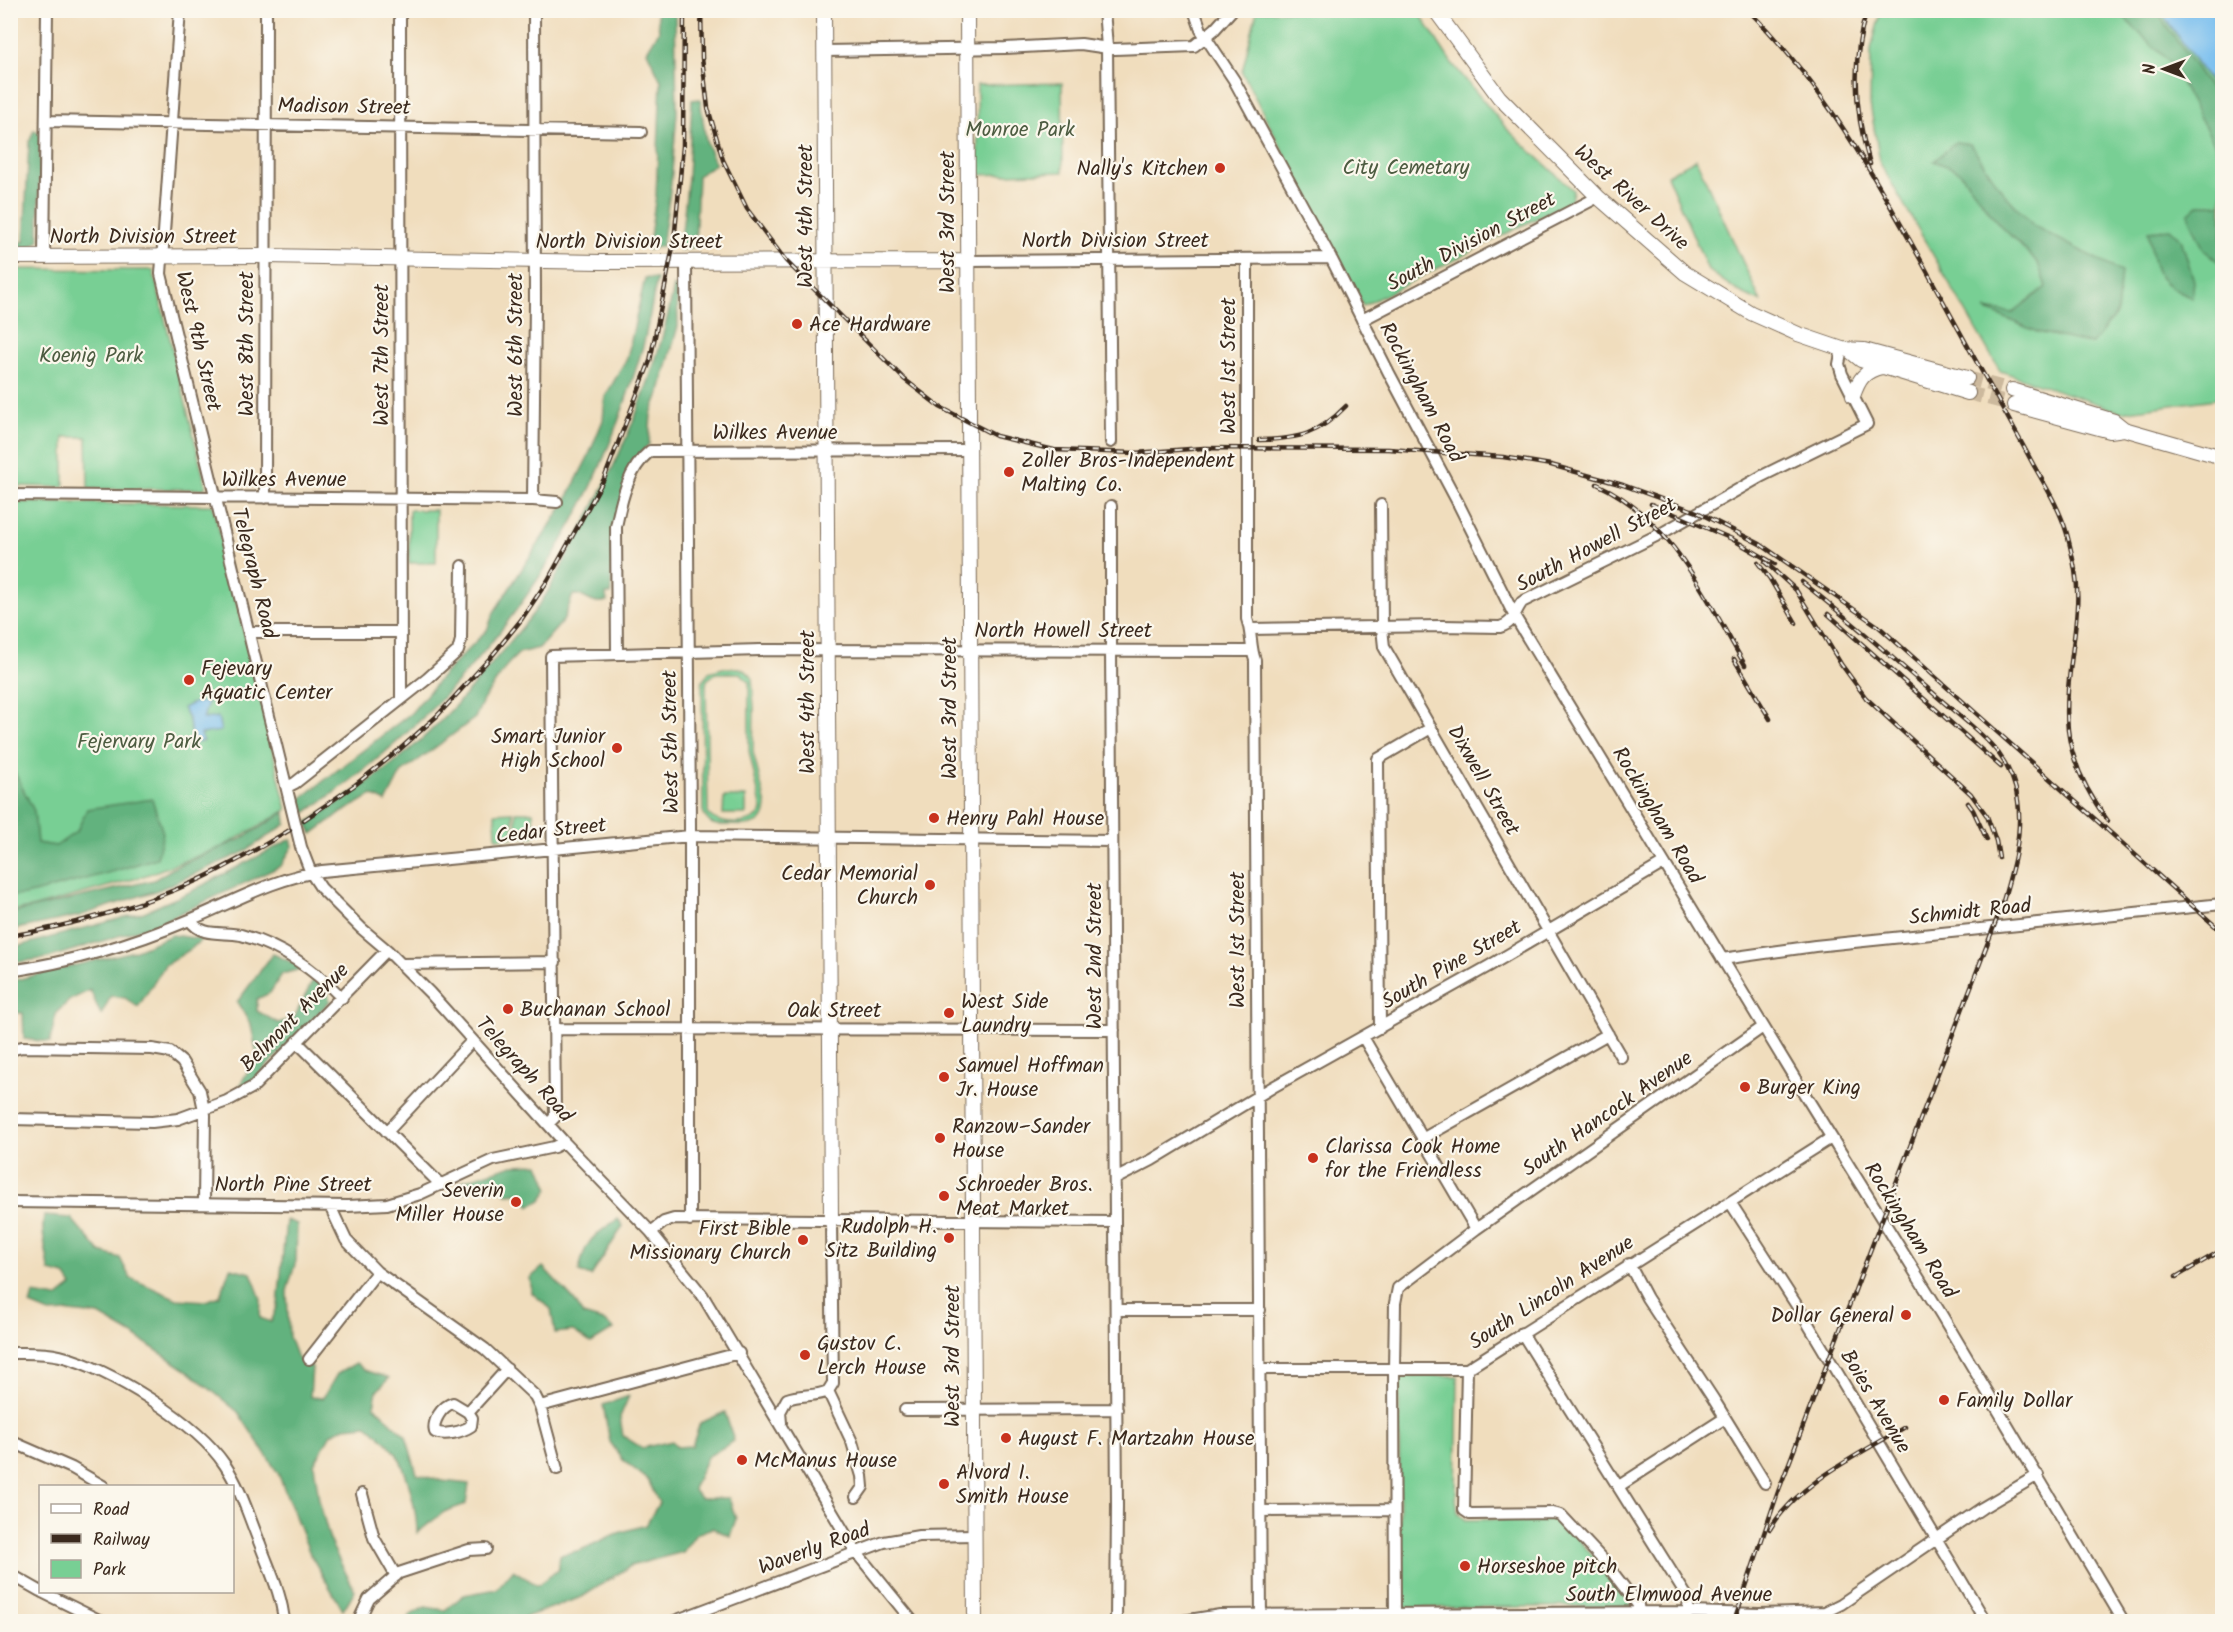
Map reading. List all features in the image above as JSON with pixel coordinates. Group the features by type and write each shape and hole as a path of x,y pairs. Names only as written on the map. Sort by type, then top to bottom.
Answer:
{"main road":[{"name":"West 4th Street","path":"824,10 831,1221"},
{"name":"West 3rd Street","path":"967,10 975,1622"},
{"name":"West River Drive","path":"1435,10 1499,97 1598,197 1685,273 1772,323 1846,350 1861,360 1968,393"},
{"name":"North Division Street","path":"10,257 266,256 686,263 968,261"},
{"name":"West River Drive","path":"1846,350 1864,350 1967,378"},
{"path":"1853,396 1858,381 1863,375 1871,369 1882,366"},
{"path":"2012,390 2114,421 2124,429 2223,457"},
{"path":"2014,405 2110,431 2124,429"}],"street":[{"path":"44,258 47,10"},
{"name":"West 9th Street","path":"180,10 161,274 217,498"},
{"name":"West 8th Street","path":"265,498 266,10"},
{"name":"West 7th Street","path":"400,10 400,699"},
{"name":"West 6th Street","path":"533,500 534,10"},
{"path":"1104,10 1107,47 1111,442"},
{"name":"Rockingham Road","path":"1194,10 1206,37 1234,80 1332,258 1515,617 1763,1027 1945,1320 2124,1622"},
{"path":"825,51 1081,44 1115,49 1194,46 1232,10"},
{"name":"Madison Street","path":"46,121 641,132"},
{"name":"South Division Street","path":"1362,320 1598,197"},
{"path":"1247,260 1332,258"},
{"name":"North Division Street","path":"968,261 1247,260"},
{"name":"West 1st Street","path":"1247,260 1247,619 1251,629 1252,651 1255,660 1261,1618"},
{"name":"West 5th Street","path":"686,263 690,1220"},
{"name":"South Howell Street","path":"1251,629 1500,627 1507,625 1515,617 1522,602 1662,533 1762,476 1867,424 1839,364 1846,350"},
{"name":"Wilkes Avenue","path":"617,654 615,542 620,508 634,469 650,451 969,450"},
{"name":"Wilkes Avenue","path":"10,495 557,502"},
{"name":"Telegraph Road","path":"217,498 301,846 310,873 350,918 387,950 430,993 564,1142 651,1232 703,1296 782,1424 856,1552 913,1622"},
{"name":"Dixwell Street","path":"1381,504 1384,647 1621,1057"},
{"name":"West 2nd Street","path":"1111,506 1117,1409 1116,1622"},
{"path":"287,787 427,679 458,651 462,566"},
{"path":"249,632 400,632"},
{"name":"North Howell Street","path":"553,849 551,656 828,650 1252,651"},
{"path":"1380,1028 1378,759 1431,728"},
{"name":"Cedar Street","path":"10,970 60,961 123,944 190,920 271,884 310,873 690,837 1112,841"},
{"path":"549,1123 555,1117 553,849"},
{"name":"South Pine Street","path":"1257,1098 1272,1087 1380,1028 1664,863"},
{"name":"Schmidt Road","path":"1722,959 1815,946 2223,904"},
{"path":"190,920 194,926 211,933 238,934 281,951 311,968 342,998"},
{"name":"Belmont Avenue","path":"10,1119 152,1122 178,1119 204,1110 253,1087 387,950"},
{"path":"401,964 555,962"},
{"name":"South Hancock Avenue","path":"1394,1618 1394,1369 1395,1303 1398,1288 1476,1229 1763,1027"},
{"name":"Oak Street","path":"554,1029 1114,1030"},
{"path":"1422,1139 1608,1034"},
{"path":"1363,1037 1476,1229"},
{"path":"387,1132 472,1041"},
{"path":"297,1042 441,1185"},
{"path":"10,1050 22,1047 152,1049 170,1052 182,1062 200,1091 204,1110 204,1203"},
{"path":"1114,1179 1152,1160 1257,1098"},
{"name":"South Lincoln Avenue","path":"1260,1369 1467,1369 1629,1264 1808,1155 1831,1138"},
{"name":"North Pine Street","path":"10,1202 330,1206 387,1204 420,1194 493,1160 554,1147 564,1142"},
{"name":"Boies Avenue","path":"1730,1202 1801,1312 1986,1622"},
{"path":"330,1206 346,1239 377,1272 463,1331 535,1396 540,1406 557,1468"},
{"path":"651,1232 664,1222 674,1219 1114,1222"},
{"name":"West 4th Street","path":"828,1391 833,1383 831,1221"},
{"path":"1629,1264 1647,1298 1765,1483"},
{"path":"309,1359 377,1272"},
{"path":"1116,1310 1260,1310"},
{"path":"1522,1333 1689,1600 1687,1617"},
{"path":"10,1353 49,1354 79,1362 118,1380 172,1414 210,1445 230,1473 233,1485"},
{"path":"540,1406 739,1353"},
{"path":"468,1412 507,1369"},
{"path":"1467,1369 1464,1510 1470,1514 1553,1513 1561,1515 1603,1560 1638,1605 1639,1613"},
{"path":"764,1394 787,1399 814,1396 828,1391 859,1462 862,1487 856,1497"},
{"path":"782,1424 780,1412 787,1399"},
{"path":"905,1410 1117,1409"},
{"path":"1619,1486 1725,1418"},
{"path":"10,1441 72,1468 101,1485"},
{"name":"South Elmwood Avenue","path":"1177,1622 1220,1615 1261,1618 1394,1618 1639,1613 1687,1617 1825,1612 1841,1604 1982,1508 2037,1475"},
{"path":"362,1494 374,1538 396,1576"},
{"path":"237,1499 279,1595 284,1622"},
{"path":"1261,1511 1394,1510"},
{"name":"Waverly Road","path":"672,1622 885,1542 919,1536 974,1535"},
{"path":"358,1622 369,1599 399,1573 469,1551 486,1549"},
{"path":"10,1574 39,1590"},
{"path":"45,1593 99,1621"},
{"path":"1816,1622 1825,1612"},
{"path":"1759,1614 1772,1622"}],"green space":[{"path":"657,11 675,11 677,113 671,184 662,246 648,250 656,195 661,81 647,51 659,31"},
{"name":"City Cemetary","path":"1257,11 1418,11 1451,62 1506,128 1573,190 1571,201 1363,306 1242,72"},
{"path":"1881,11 2160,11 2222,98 2222,398 2121,412 2000,371 1880,163 1870,104 1871,49"},
{"path":"2117,11 2156,11 2222,105 2222,158 2170,63"},
{"name":"Monroe Park","path":"1062,83 1063,172 978,175 977,85"},
{"path":"700,99 706,141 715,164 698,176 695,247 680,250 688,177 692,100"},
{"path":"34,130 40,133 39,241 28,248 11,248 11,242 24,242 29,142"},
{"path":"1956,142 1970,144 2003,192 2034,226 2121,272 2117,313 2092,344 2037,332 1985,309 2012,313 2046,287 2038,263 1998,223 1959,171 1934,161"},
{"path":"1696,159 1761,302 1736,290 1708,270 1667,175"},
{"path":"2199,204 2222,204 2222,265 2204,250 2188,214"},
{"path":"2170,229 2181,239 2194,281 2192,298 2169,286 2158,273 2155,265 2148,231"},
{"name":"Koenig Park","path":"11,269 153,270 206,486 203,489 88,489 87,437 64,437 64,487 11,486"},
{"path":"645,278 657,279 643,346 620,417 591,487 536,582 504,627 430,710 390,748 302,815 299,800 411,713 443,675 487,630 494,612 564,504 588,457 603,420 605,397 627,358"},
{"path":"674,286 677,289 678,326 660,391 651,414 649,444 637,457 612,548 611,594 606,594 607,602 593,602 579,595 573,595 563,621 539,648 519,653 508,664 483,700 475,718 401,773 386,802 372,795 312,834 307,823 389,767 437,725 478,680 538,607 562,566 624,443 648,382"},
{"name":"Fejervary Park","path":"11,502 213,505 287,810 222,847 138,878 31,908 11,911"},
{"path":"409,510 436,510 436,563 409,563"},
{"path":"723,668 740,668 752,678 753,752 766,805 762,818 754,824 715,825 708,821 703,811 702,682 709,672","holes":["716,673 740,673 749,682 749,751 762,810 759,816 752,820 727,823 712,818 708,813 706,685 707,680"]},
{"path":"11,765 34,811 37,843 56,846 77,831 87,809 152,799 163,833 157,858 26,895 11,896"},
{"path":"724,797 746,797 746,814 723,814"},
{"path":"285,812 286,824 244,852 158,890 79,916 11,930 11,913 154,880 175,867 241,839"},
{"path":"513,812 513,838 496,838 495,813"},
{"path":"516,812 533,812 534,837 516,837"},
{"path":"291,839 293,846 281,866 157,924 48,958 11,963 11,948 144,912 190,892"},
{"path":"172,935 202,939 191,949 165,965 138,1007 125,998 111,996 101,1015 90,990 70,1000 56,1013 50,1042 24,1039 23,1013 11,1013 11,981 134,951"},
{"path":"273,954 305,968 282,974 270,993 257,999 257,1011 278,1023 294,1018 313,980 326,987 330,1001 250,1084 240,1085 257,1055 251,1025 237,1002"},
{"path":"539,1164 549,1189 541,1200 530,1206 521,1193 507,1194 495,1185 485,1183 462,1193 462,1181 513,1165"},
{"path":"44,1216 71,1218 100,1252 120,1258 130,1278 177,1299 206,1301 220,1296 230,1268 251,1273 261,1299 260,1318 271,1322 278,1305 286,1220 297,1224 296,1261 287,1291 289,1337 297,1358 312,1367 310,1397 323,1398 337,1374 356,1363 364,1370 389,1378 377,1391 374,1406 406,1436 417,1474 442,1481 469,1484 466,1504 444,1512 417,1533 408,1482 401,1463 391,1447 367,1425 345,1427 331,1434 314,1464 319,1500 331,1544 355,1591 343,1610 310,1554 278,1473 238,1412 188,1371 99,1315 49,1313 30,1305 33,1294 57,1298 72,1286 65,1275 49,1271 44,1237"},
{"path":"618,1219 623,1226 591,1276 579,1272 584,1253 591,1240"},
{"path":"543,1267 574,1300 583,1315 603,1321 614,1329 591,1343 573,1331 555,1333 551,1309 532,1293 530,1278"},
{"path":"1399,1375 1458,1376 1456,1498 1458,1513 1466,1520 1559,1518 1633,1601 1632,1606 1400,1608"},
{"path":"629,1396 620,1417 623,1436 642,1448 672,1441 677,1447 692,1446 700,1423 725,1412 734,1441 707,1457 693,1489 700,1498 729,1498 736,1519 730,1536 712,1528 696,1534 683,1552 630,1566 582,1597 514,1621 407,1621 409,1616 425,1607 445,1610 464,1595 497,1589 513,1570 537,1585 558,1570 560,1555 581,1550 615,1534 646,1525 659,1503 648,1480 623,1460 610,1442 603,1405"}],"water":[{"path":"2160,11 2222,11 2222,98"},
{"path":"208,702 203,719 218,717 221,731 201,734 203,741 192,744 189,721 183,708"}],"tunnel":[{"path":"1967,378 2012,390"},
{"path":"1968,393 2014,405"}],"railway":[{"path":"304,820 355,785 399,750 437,716 491,657 521,620 548,580 604,479 650,361 674,242 683,146 684,10"},
{"path":"701,10 702,58 708,108 723,160 747,209 786,261 904,379 940,407 996,436 1054,450 1135,453 1204,448 1388,449 1503,457 1551,465 1623,485 1697,512 1760,544 1878,626 2222,932"},
{"path":"1748,10 1784,49 1817,91 1876,180 2061,516 2075,570 2077,589 2076,622 2067,699 2070,743 2082,778 2108,821"},
{"path":"1867,10 1859,48 1857,87 1861,126 1870,164"},
{"path":"1259,440 1307,434 1336,416 1346,406"},
{"path":"1597,484 1623,499 1646,517 1666,539 1701,587 1745,665"},
{"path":"1651,504 1732,539 1775,564"},
{"path":"1765,562 1796,590 1841,664 1866,698 1971,794 1987,816 1999,858"},
{"path":"1758,563 1796,623"},
{"path":"1734,1622 1778,1492 2001,908 2009,882 2019,828 2018,801 2014,782 2006,765 1992,746 1868,636 1802,582"},
{"path":"1828,614 2001,767"},
{"path":"1734,659 1770,719"},
{"path":"1968,803 1987,840"},
{"path":"10,936 81,921 151,899 208,875 290,830"},
{"path":"2176,1277 2222,1250"},
{"path":"1770,1529 1797,1497 1813,1484 1905,1427"}],"place":[{"name":"Nally's Kitchen","path":"1220,168"},
{"name":"Ace Hardware","path":"797,324"},
{"name":"Zoller Bros-Independent Malting Co.","path":"1009,472"},
{"name":"Fejevary Aquatic Center","path":"189,680"},
{"name":"Smart Junior High School","path":"617,748"},
{"name":"Henry Pahl House","path":"934,818"},
{"name":"Cedar Memorial Church","path":"930,885"},
{"name":"Buchanan School","path":"508,1009"},
{"name":"West Side Laundry","path":"949,1013"},
{"name":"Samuel Hoffman Jr. House","path":"944,1077"},
{"name":"Burger King","path":"1745,1087"},
{"name":"Ranzow–Sander House","path":"940,1138"},
{"name":"Clarissa Cook Home for the Friendless","path":"1313,1158"},
{"name":"Schroeder Bros. Meat Market","path":"944,1196"},
{"name":"Severin Miller House","path":"516,1202"},
{"name":"Rudolph H. Sitz Building","path":"949,1238"},
{"name":"First Bible Missionary Church","path":"803,1240"},
{"name":"Dollar General","path":"1906,1315"},
{"name":"Gustov C. Lerch House","path":"805,1355"},
{"name":"Family Dollar","path":"1944,1400"},
{"name":"August F. Martzahn House","path":"1006,1438"},
{"name":"McManus House","path":"742,1460"},
{"name":"Alvord I. Smith House","path":"944,1484"},
{"name":"Horseshoe pitch","path":"1465,1566"}]}
